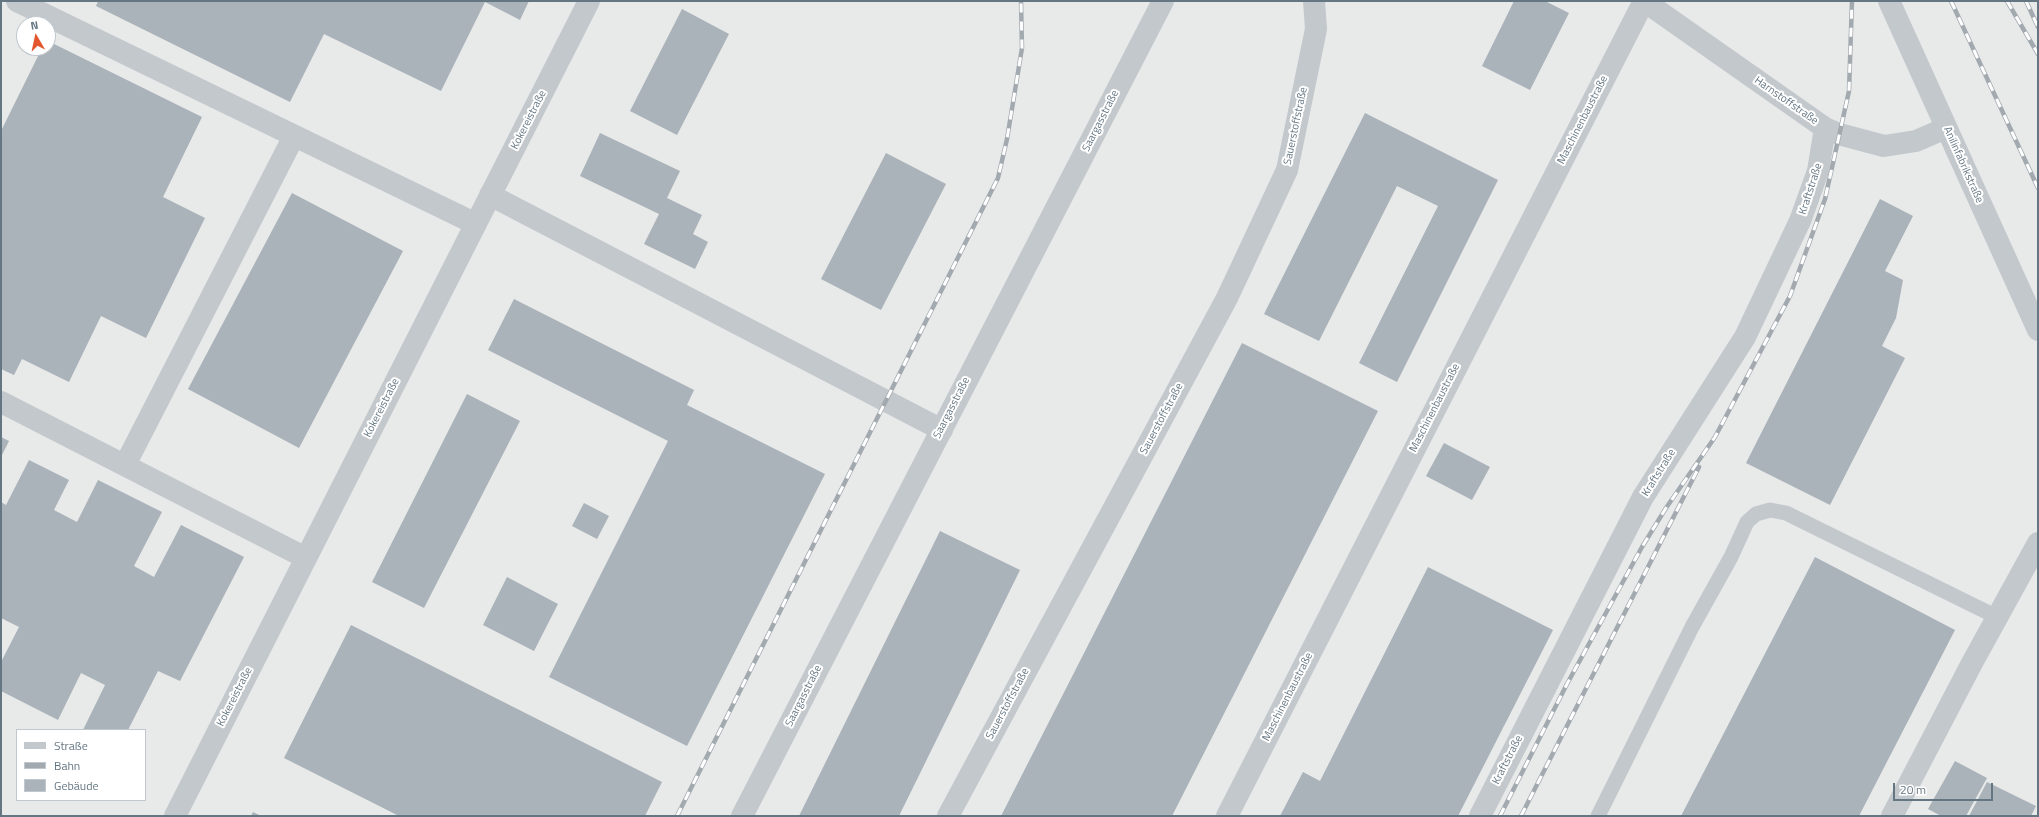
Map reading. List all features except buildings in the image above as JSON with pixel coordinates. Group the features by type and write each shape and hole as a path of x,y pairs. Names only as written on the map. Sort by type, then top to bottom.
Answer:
{"street":[{"path":"17,1 476,224"},
{"name":"Kokereistraße","path":"175,816 589,1"},
{"name":"Saargasstraße","path":"742,816 1163,1"},
{"name":"Sauerstoffstraße","path":"948,816 1227,298 1287,170 1316,29 1314,1"},
{"name":"Harnstoffstraße","path":"1644,1 1825,128 1839,134 1884,146 1916,141 1946,128"},
{"name":"Maschinenbaustraße","path":"1227,816 1644,1"},
{"name":"Anilinfabrikstraße","path":"1889,1 2038,330"},
{"name":"Kraftstraße","path":"1480,816 1643,497 1745,337 1800,221 1818,171 1825,128"},
{"path":"125,465 294,136"},
{"path":"490,195 942,430"},
{"path":"1,402 306,558"},
{"path":"1892,816 2038,543"}],"lane":[{"path":"1598,816 1692,627 1731,557 1747,522 1756,514 1770,510 1786,513 1998,617"}],"shaded area":[{"path":"1,1 2038,1 2038,816 1,816"}],"railway":[{"path":"677,816 998,178 1007,139 1022,48 1021,1"},
{"path":"1500,816 1567,684 1642,547 1666,508 1715,437 1790,296 1825,199 1849,91 1852,1"},
{"path":"1951,1 2038,188"},
{"path":"2007,1 2038,54"},
{"path":"2026,1 2038,27"},
{"path":"1521,816 1699,467"}]}
